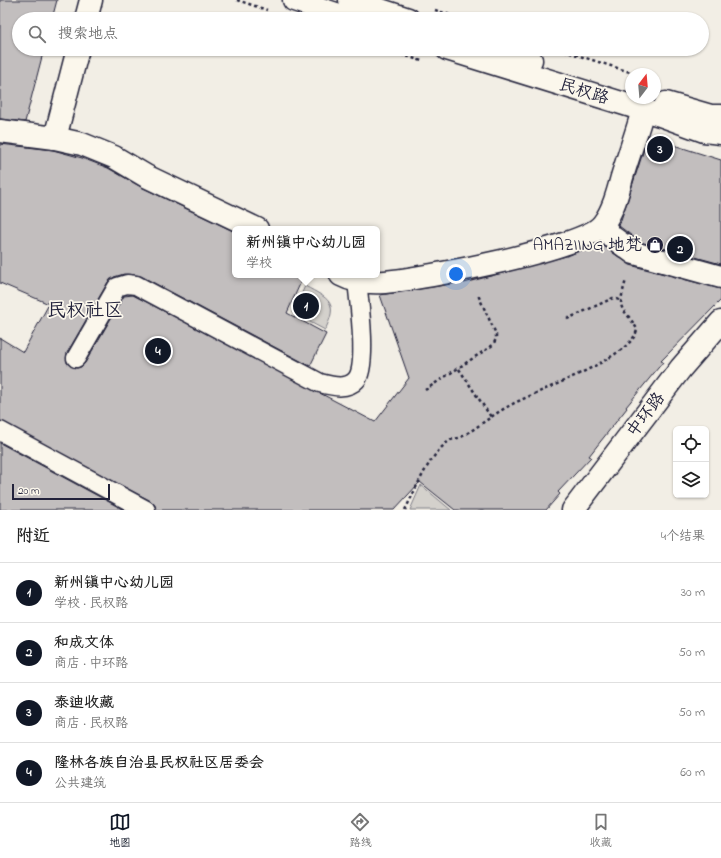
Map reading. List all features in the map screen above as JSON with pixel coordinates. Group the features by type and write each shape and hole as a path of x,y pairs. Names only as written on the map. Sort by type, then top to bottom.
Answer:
{"main road":[{"path":"88,12 91,0"},
{"path":"294,0 330,12"},
{"path":"350,0 387,12"},
{"path":"55,138 76,56"},
{"name":"民权路","path":"474,56 625,96"},
{"name":"民权路","path":"518,56 625,94"},
{"path":"349,278 385,282 466,268 571,242 603,225 616,197 640,104"},
{"name":"民权路","path":"649,104 704,131 721,133"},
{"name":"民权路","path":"658,104 711,116 721,116"},
{"path":"0,131 55,138 82,144 114,157 146,176 251,226"},
{"path":"603,225 612,237 634,253 721,277"},
{"name":"中环路","path":"573,510 681,368 721,322"},
{"name":"中环路","path":"586,510 689,374 721,338"}],"lane":[{"path":"76,358 117,287 131,284 136,285 320,383 335,387 347,385 356,380 362,360 361,312 349,278"},
{"path":"0,431 146,510"}],"path":[{"path":"579,56 625,71"},
{"path":"405,510 423,474 449,440 462,437 507,407 585,372 633,342 637,335 637,329 620,307 620,300 634,253"},
{"path":"425,390 459,369 493,345 496,339 496,334 466,268"},
{"path":"567,319 613,298 620,300"},
{"path":"459,369 491,417"}],"shaded area":[{"path":"305,286 326,298 329,302 331,313 325,330 293,313"},
{"path":"421,485 451,510 410,510"}],"building":[{"path":"0,0 57,0 54,12 12,12 12,56 42,56 25,122 0,119"},
{"path":"648,137 721,160 721,264 640,242 619,226"},
{"path":"0,144 53,150 82,158 108,168 141,187 232,231 232,278 303,278 287,313 326,334 310,366 141,276 124,274 114,277 108,282 67,353 67,363 76,368 81,367 85,363 124,296 133,295 375,422 409,378 380,295 464,283 570,255 600,242 630,265 721,289 721,300 661,361 663,362 626,407 627,408 589,456 591,457 558,492 560,494 546,510 455,510 420,482 394,510 156,510 155,505 151,501 0,421 0,338 23,352 49,304 0,283"},
{"path":"0,443 124,510 0,510"}],"place":[{"name":"泰迪收藏","path":"660,149"},
{"name":"AMAZIING 地梵","path":"655,245"},
{"name":"和成文体","path":"680,249"},
{"name":"新州镇中心幼儿园","path":"306,306"},
{"name":"隆林各族自治县民权社区居委会","path":"158,351"}],"district":[{"name":"民权社区","path":"85,311"}]}
